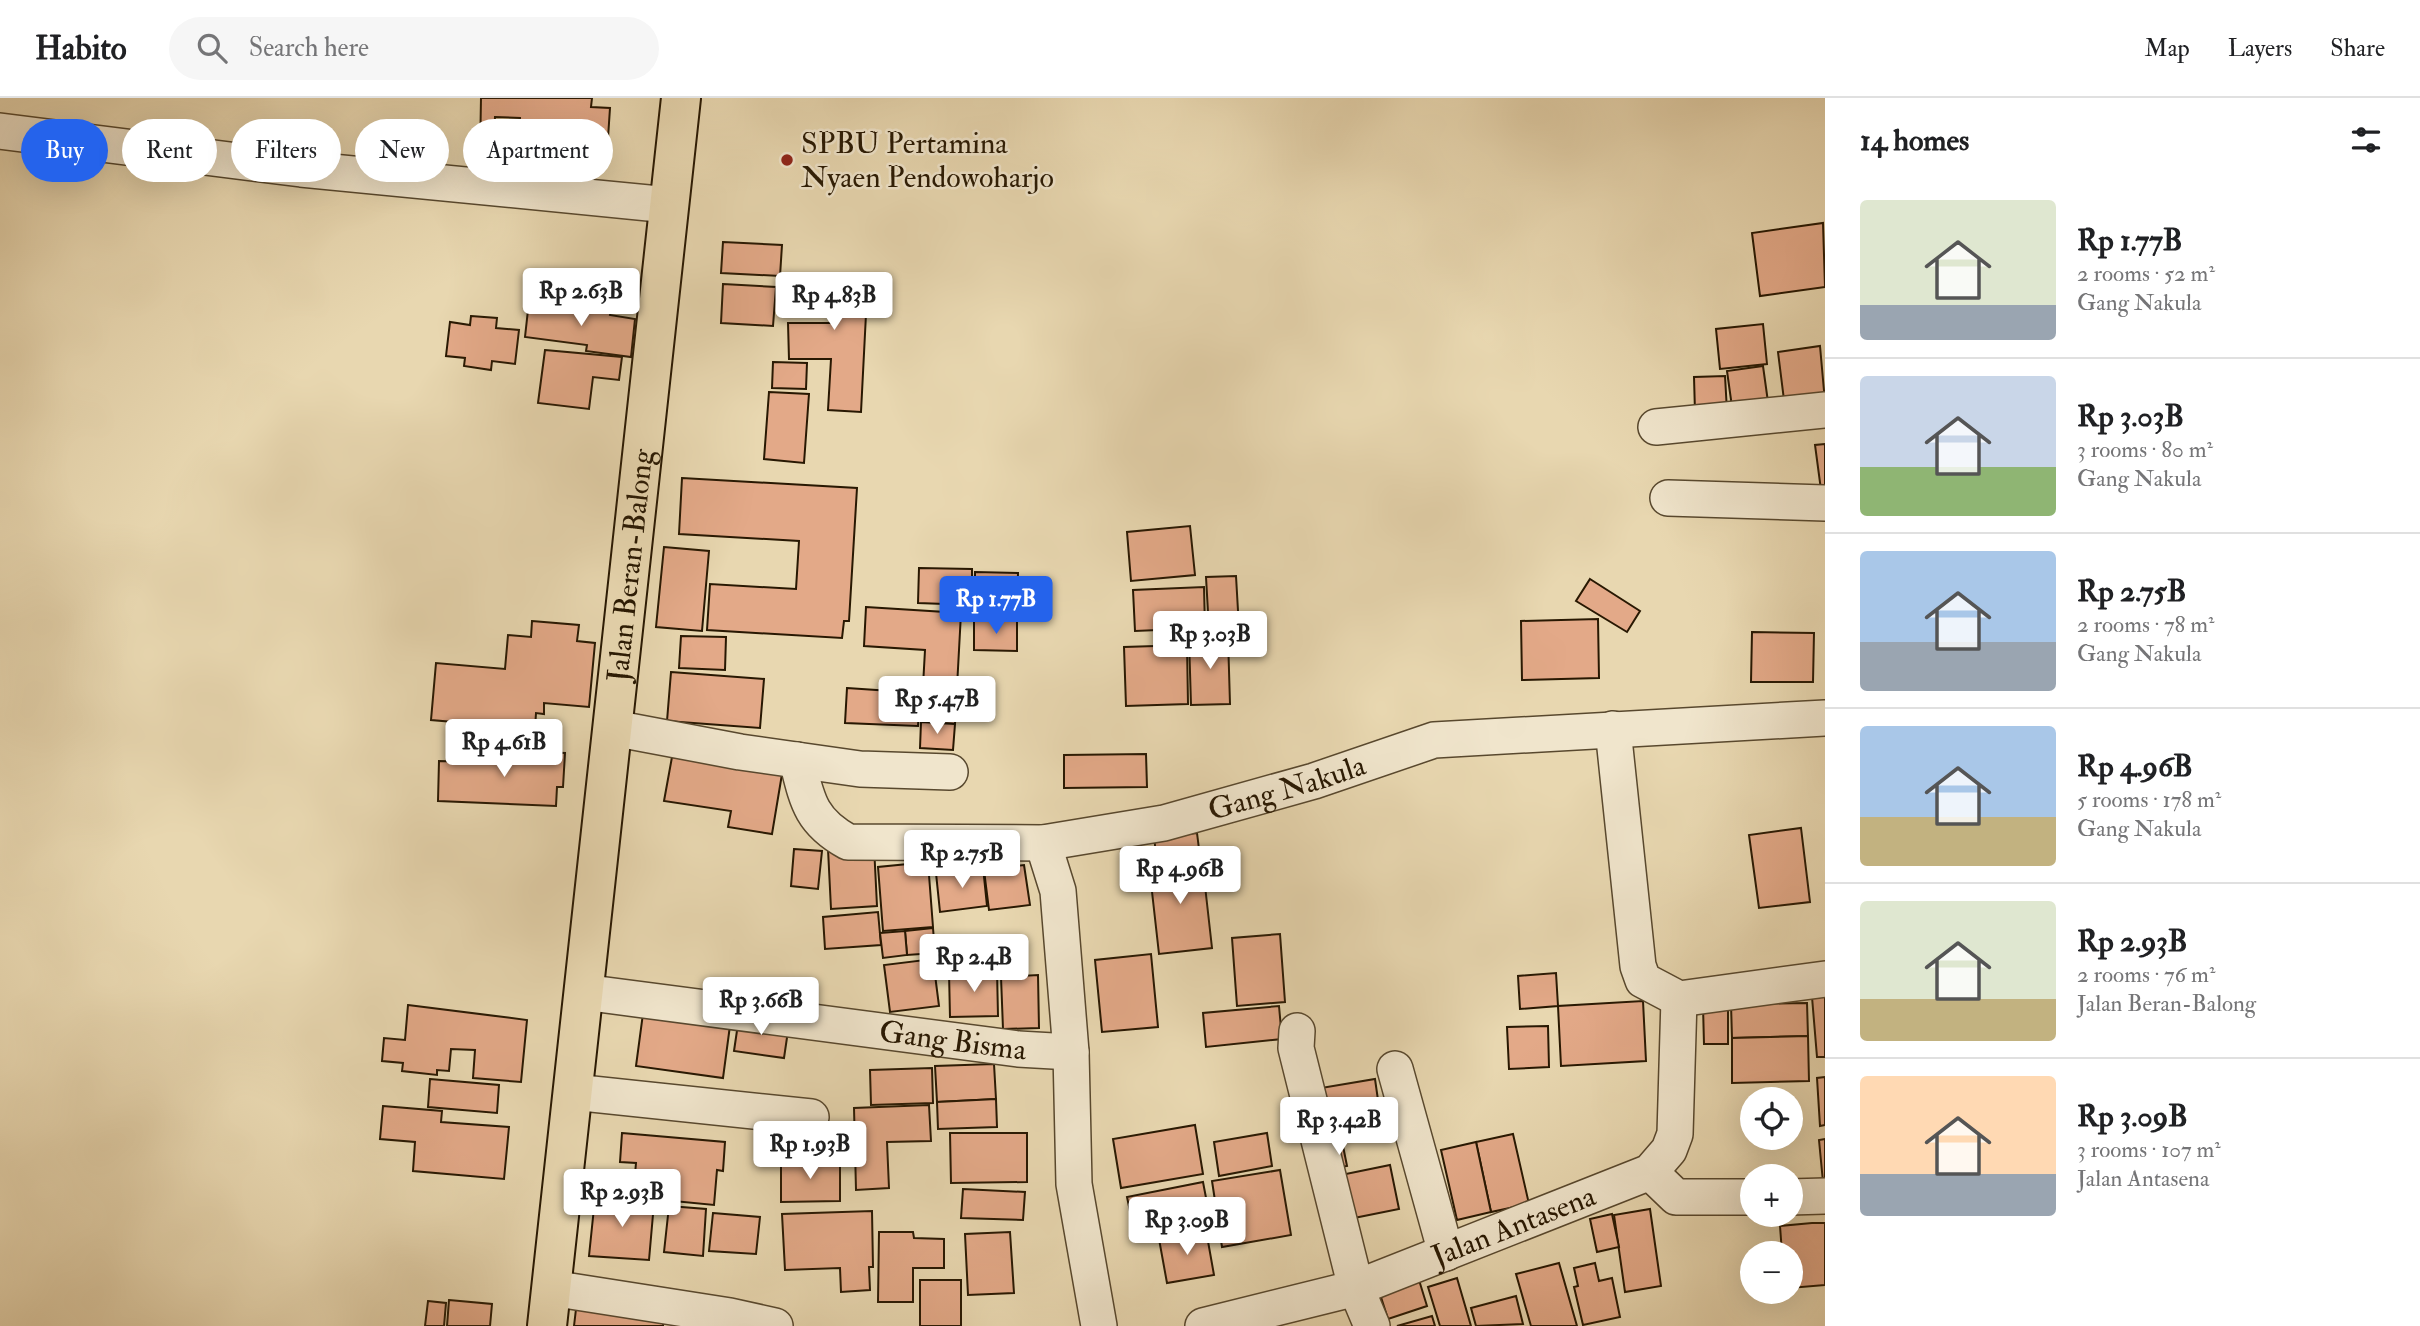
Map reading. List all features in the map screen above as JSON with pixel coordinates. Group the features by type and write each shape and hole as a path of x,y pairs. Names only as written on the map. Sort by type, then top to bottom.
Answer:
{"main road":[{"name":"Jalan Beran-Balong","path":"547,1326 681,98"}],"street":[{"path":"0,131 301,169 669,205"},
{"path":"1656,427 1825,410"},
{"path":"1668,498 1825,503"},
{"name":"Gang Nakula","path":"797,760 807,798 825,829 848,842 1042,843 1164,823 1314,781 1434,740 1825,718"},
{"path":"613,728 860,769 950,772"},
{"path":"1613,729 1638,966 1647,984 1679,999 1825,979"},
{"path":"1042,843 1058,891 1071,1052 1074,1184 1100,1326"},
{"name":"Gang Bisma","path":"583,992 1018,1049 1071,1052"},
{"path":"1679,999 1675,1134 1669,1150 1650,1172 1676,1197 1740,1197"},
{"path":"1297,1031 1296,1048 1356,1288 1373,1326"},
{"path":"1395,1069 1446,1253"},
{"path":"573,1092 811,1117"},
{"name":"Jalan Antasena","path":"1203,1326 1356,1288 1650,1172"},
{"path":"1803,1197 1825,1196"},
{"path":"551,1288 751,1319 775,1326"}],"building":[{"path":"481,98 592,98 591,107 610,108 609,119 481,119"},
{"path":"517,182 549,182 549,186 517,185"},
{"path":"1823,223 1825,287 1760,296 1752,233"},
{"path":"723,242 782,245 780,276 721,273"},
{"path":"795,275 868,275 861,412 828,410 831,359 789,359 788,323 833,323 834,311 795,311"},
{"path":"723,284 776,287 773,326 721,323"},
{"path":"529,301 611,310 610,315 635,319 631,357 586,351 587,345 525,337"},
{"path":"471,316 497,318 496,328 519,330 515,364 492,361 491,370 464,366 465,358 446,356 450,322 470,325"},
{"path":"1763,324 1767,364 1720,369 1716,329"},
{"path":"1820,346 1825,402 1785,408 1778,352"},
{"path":"545,350 622,357 619,380 593,377 589,409 538,403"},
{"path":"773,362 807,363 806,389 772,388"},
{"path":"1763,366 1768,402 1732,407 1727,371"},
{"path":"1725,376 1727,411 1695,412 1694,377"},
{"path":"769,392 809,394 804,463 764,459"},
{"path":"1825,444 1825,489 1821,490 1815,445"},
{"path":"682,478 857,488 849,621 844,621 842,638 707,630 710,584 796,589 799,541 679,534"},
{"path":"1190,526 1195,575 1131,581 1127,532"},
{"path":"664,547 709,551 702,631 656,627"},
{"path":"919,568 972,569 972,605 918,603"},
{"path":"975,572 1018,573 1017,603 975,602"},
{"path":"1236,576 1239,628 1209,630 1206,577"},
{"path":"1590,579 1640,611 1627,632 1576,601"},
{"path":"1204,587 1205,628 1135,631 1133,590"},
{"path":"975,602 1017,603 1017,621 974,621"},
{"path":"866,607 961,613 955,724 921,722 925,650 864,646"},
{"path":"1598,619 1599,678 1522,680 1521,621"},
{"path":"532,621 579,625 577,641 595,643 589,707 544,703 544,714 536,713 535,729 431,720 436,663 505,669 508,635 531,637"},
{"path":"974,621 1017,621 1017,651 974,650"},
{"path":"1752,632 1814,633 1813,682 1751,682"},
{"path":"681,636 726,637 725,670 679,668"},
{"path":"1228,637 1230,704 1191,705 1189,639"},
{"path":"1187,645 1188,704 1126,706 1124,647"},
{"path":"671,672 764,679 760,728 667,721"},
{"path":"847,688 920,693 918,726 845,723"},
{"path":"921,722 955,724 953,750 920,748"},
{"path":"478,750 565,753 563,787 557,787 556,806 438,801 439,761 478,762"},
{"path":"1146,754 1147,787 1064,788 1064,755"},
{"path":"672,757 782,774 772,834 728,827 731,811 664,801"},
{"path":"1801,828 1810,902 1759,908 1749,835"},
{"path":"1197,833 1200,857 1157,862 1154,837"},
{"path":"874,846 877,906 831,909 828,849"},
{"path":"794,849 822,851 818,889 791,886"},
{"path":"1202,859 1212,948 1159,954 1149,865"},
{"path":"928,862 933,927 883,931 878,867"},
{"path":"1024,865 1030,905 989,910 984,870"},
{"path":"983,867 987,906 940,912 936,873"},
{"path":"878,912 881,945 825,949 823,917"},
{"path":"933,928 935,953 907,955 905,931"},
{"path":"905,931 907,955 883,958 880,933"},
{"path":"1280,934 1285,1002 1237,1006 1232,938"},
{"path":"1002,935 1003,965 944,968 942,938"},
{"path":"1151,954 1158,1027 1102,1032 1095,960"},
{"path":"933,959 939,1006 890,1012 884,965"},
{"path":"997,970 998,1016 950,1017 949,972"},
{"path":"1556,973 1558,1006 1520,1009 1518,976"},
{"path":"1038,975 1039,1028 1003,1029 1001,977"},
{"path":"1825,996 1825,1057 1817,1057 1812,997"},
{"path":"1643,1001 1646,1061 1561,1066 1558,1006"},
{"path":"1807,1003 1808,1036 1732,1038 1731,1004"},
{"path":"408,1005 527,1020 521,1082 473,1078 475,1050 451,1049 449,1071 437,1070 437,1075 402,1071 403,1063 382,1061 384,1038 405,1040"},
{"path":"644,1006 731,1018 723,1078 636,1066"},
{"path":"1279,1006 1282,1039 1206,1047 1203,1013"},
{"path":"1703,1006 1728,1006 1728,1044 1704,1044"},
{"path":"739,1017 789,1024 784,1058 734,1051"},
{"path":"1548,1026 1549,1067 1509,1069 1507,1027"},
{"path":"1808,1036 1809,1081 1732,1083 1732,1038"},
{"path":"994,1064 996,1099 937,1102 935,1066"},
{"path":"932,1068 933,1103 871,1105 870,1070"},
{"path":"1825,1077 1825,1125 1820,1126 1817,1078"},
{"path":"430,1079 499,1085 497,1113 428,1107"},
{"path":"1375,1079 1380,1114 1320,1124 1315,1089"},
{"path":"996,1099 997,1127 938,1129 937,1102"},
{"path":"929,1105 931,1141 887,1142 889,1188 856,1190 854,1108"},
{"path":"383,1106 442,1111 441,1122 509,1127 504,1179 413,1171 415,1142 380,1139"},
{"path":"1195,1125 1203,1174 1121,1188 1113,1139"},
{"path":"622,1133 725,1142 723,1171 717,1170 714,1205 633,1197 636,1163 620,1162"},
{"path":"950,1133 1027,1133 1027,1182 951,1183"},
{"path":"1267,1133 1272,1166 1219,1176 1214,1142"},
{"path":"1513,1134 1529,1204 1491,1212 1476,1142"},
{"path":"1825,1139 1825,1182 1823,1182 1819,1140"},
{"path":"1476,1142 1491,1212 1457,1220 1441,1150"},
{"path":"1343,1146 1347,1166 1334,1168 1331,1148"},
{"path":"840,1160 840,1201 781,1202 781,1161"},
{"path":"1390,1165 1399,1209 1344,1220 1336,1176"},
{"path":"1280,1170 1291,1235 1222,1247 1212,1181"},
{"path":"1203,1182 1211,1224 1136,1240 1127,1197"},
{"path":"963,1189 1025,1192 1023,1220 961,1218"},
{"path":"595,1198 654,1203 649,1260 589,1256"},
{"path":"669,1206 706,1209 703,1256 664,1252"},
{"path":"1650,1209 1661,1286 1625,1292 1614,1215"},
{"path":"872,1211 873,1267 869,1267 870,1290 841,1292 840,1268 785,1270 782,1214"},
{"path":"713,1213 760,1217 756,1254 709,1251"},
{"path":"1612,1214 1619,1247 1597,1252 1590,1219"},
{"path":"1825,1223 1825,1285 1803,1287 1803,1241 1781,1241 1780,1227 1803,1227 1803,1224"},
{"path":"1206,1230 1214,1275 1167,1283 1159,1239"},
{"path":"879,1232 913,1232 914,1238 944,1239 944,1268 913,1268 913,1302 878,1302"},
{"path":"1010,1232 1014,1293 968,1295 965,1234"},
{"path":"1559,1263 1577,1326 1531,1326 1516,1274"},
{"path":"1595,1263 1599,1281 1612,1278 1620,1317 1583,1325 1574,1287 1578,1286 1574,1268"},
{"path":"1457,1278 1471,1326 1440,1326 1428,1287"},
{"path":"920,1280 961,1280 961,1326 920,1326"},
{"path":"1419,1280 1427,1306 1388,1319 1380,1294"},
{"path":"1516,1296 1523,1324 1476,1326 1471,1308"},
{"path":"449,1300 492,1304 490,1326 447,1326"},
{"path":"428,1301 446,1303 444,1326 425,1326"},
{"path":"576,1309 664,1317 663,1326 574,1326"},
{"path":"1432,1316 1435,1326 1397,1326"}],"place":[{"name":"SPBU Pertamina Nyaen Pendowoharjo","path":"787,160"}]}
